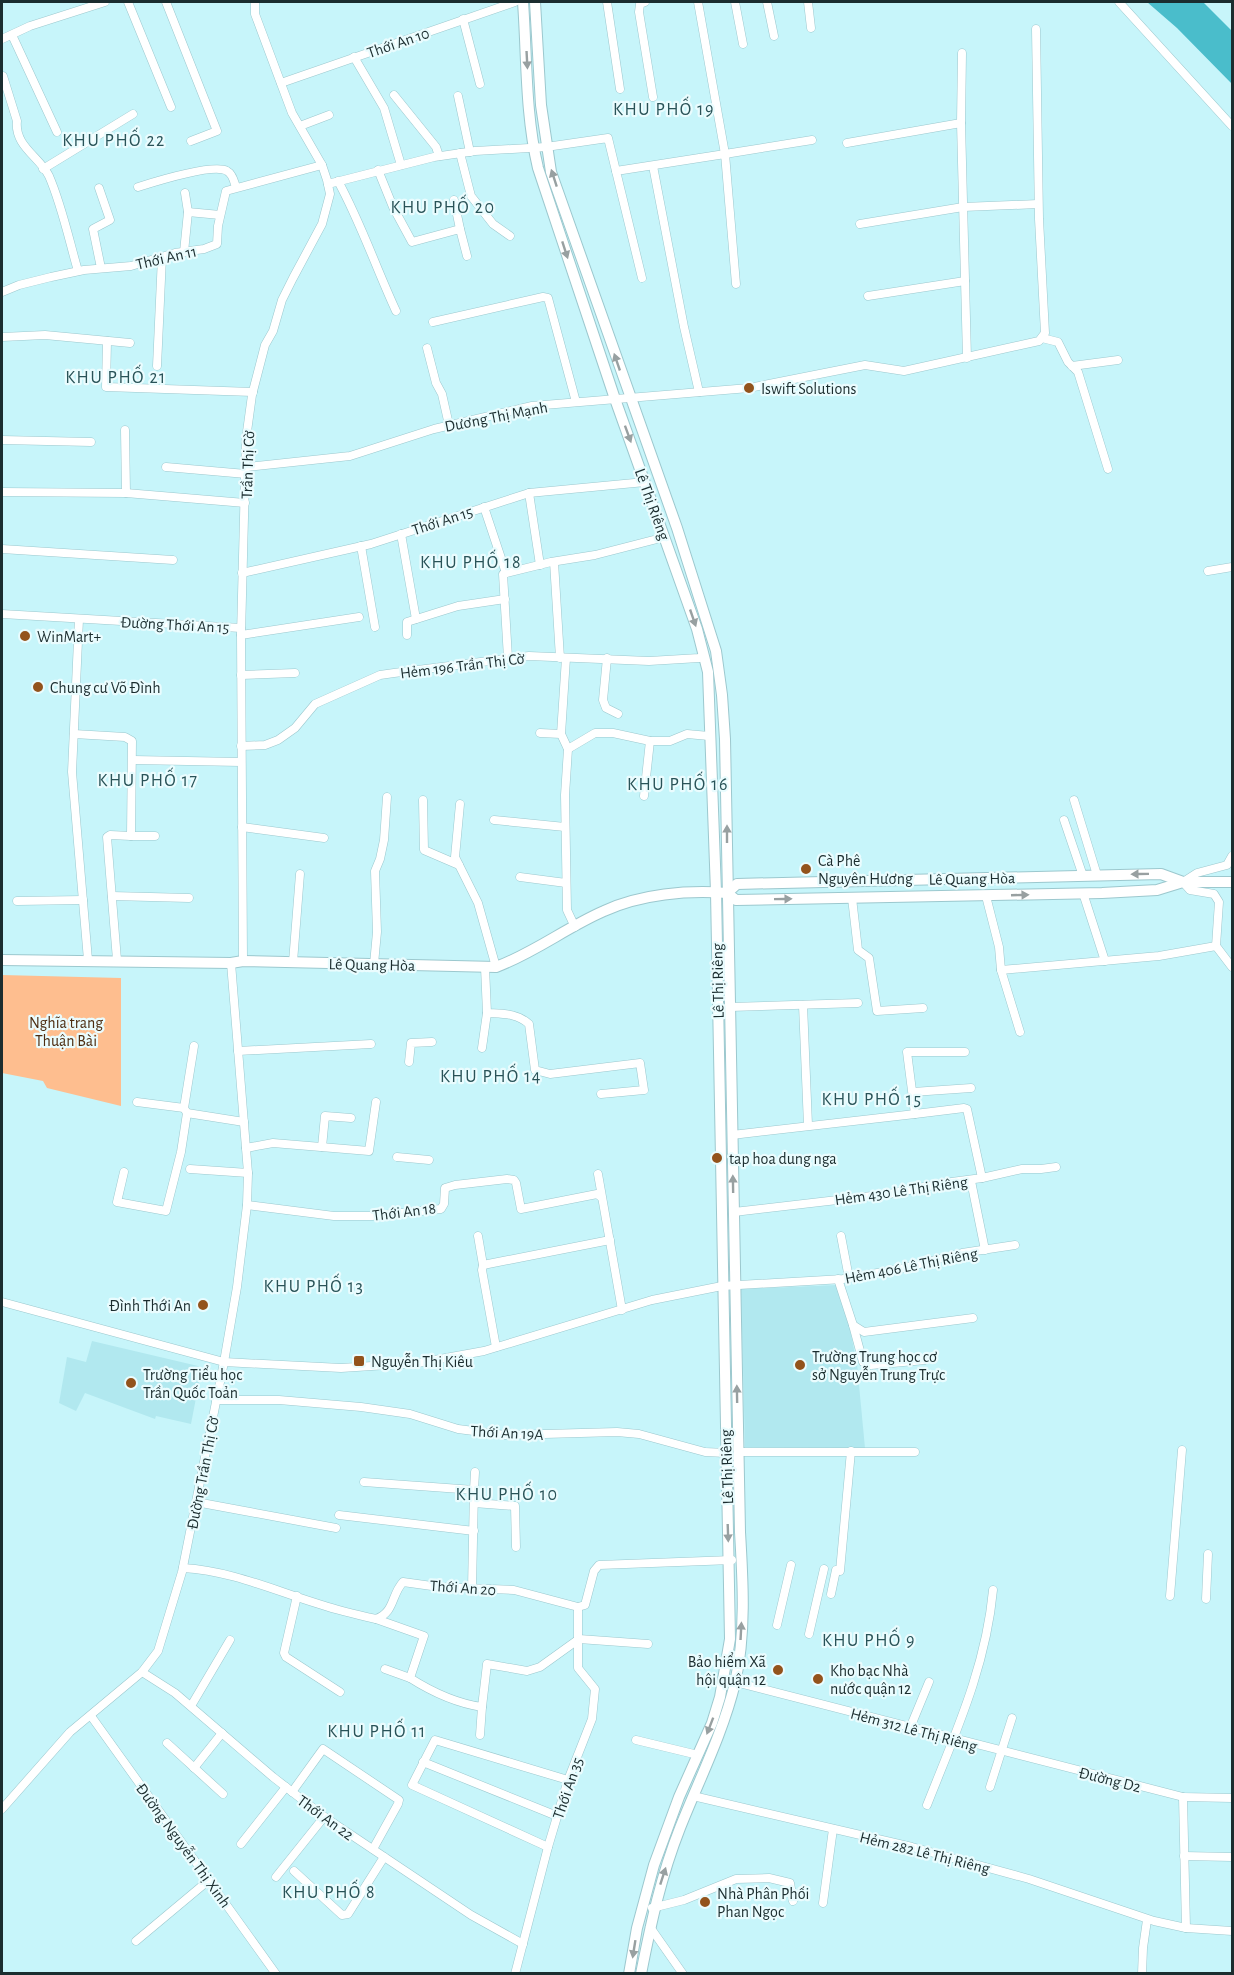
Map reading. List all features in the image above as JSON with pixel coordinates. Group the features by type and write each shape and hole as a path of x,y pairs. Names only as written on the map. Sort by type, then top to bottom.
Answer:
{"street":[{"path":"2,39 30,27 105,2"},
{"path":"128,2 171,107"},
{"path":"166,2 217,131 191,141"},
{"name":"Trần Thị Cờ","path":"243,960 241,631 247,471 246,439 253,392 265,345 273,331 282,300 322,224 330,194 322,165 292,113 280,83 255,14 255,2"},
{"name":"Thới An 10","path":"280,83 515,2"},
{"name":"Lê Thị Riêng","path":"523,2 533,147 574,276 665,537 708,672 709,736 730,1007 741,1636 735,1682 722,1727 648,1907 629,1974"},
{"name":"Lê Thị Riêng","path":"535,2 541,105 551,172 677,528 716,651 725,739 721,892 722,1286 730,1639 720,1697 712,1723 654,1865 648,1907 650,1927 642,1974"},
{"path":"606,2 620,89"},
{"path":"645,2 639,4 639,12 653,98"},
{"path":"698,2 725,154 736,284"},
{"path":"735,2 743,44"},
{"path":"767,2 774,36"},
{"path":"808,2 811,28"},
{"path":"1119,2 1233,126"},
{"path":"463,19 480,84"},
{"path":"1036,29 1038,204 1044,333 1042,338 1058,342 1078,372 1108,470"},
{"path":"12,35 57,132"},
{"path":"962,53 961,123 967,358"},
{"path":"354,57 384,108 400,165"},
{"path":"3,76 15,116 16,128 26,150 48,174 78,271"},
{"path":"394,95 436,147 439,156"},
{"path":"458,96 470,152"},
{"path":"43,169 133,114"},
{"path":"300,126 328,116"},
{"path":"848,143 961,123"},
{"path":"328,184 439,156 546,147 608,138 642,278"},
{"path":"616,171 812,140"},
{"path":"460,153 471,196 493,224 510,236"},
{"path":"138,187 186,174 222,169 231,175 236,187 322,165"},
{"path":"653,166 699,392"},
{"path":"378,170 393,207 412,242 460,229"},
{"path":"338,181 365,237 376,268 396,311"},
{"name":"Thới An 11","path":"2,292 19,285 78,271 131,266 217,244 220,215 226,191 236,187"},
{"path":"99,188 110,219 93,229 101,268"},
{"path":"184,252 188,212 185,193"},
{"path":"454,200 466,256"},
{"path":"860,224 963,207 1038,204"},
{"path":"188,212 220,215"},
{"path":"157,366 162,257"},
{"path":"868,296 965,281"},
{"path":"433,322 543,297 548,298 576,402"},
{"path":"2,337 45,335 129,343"},
{"name":"Dương Thị Mạnh","path":"166,467 247,471 350,456 449,425 532,406 749,388 865,365 904,371 1039,341 1042,338"},
{"path":"107,341 106,387 253,392"},
{"path":"427,348 435,383 442,392 449,425"},
{"path":"1072,366 1118,360"},
{"path":"125,430 126,494"},
{"path":"2,440 91,442"},
{"name":"Thới An 15","path":"242,573 361,546 529,493 645,482"},
{"path":"2,492 126,494 245,503"},
{"path":"529,493 540,565"},
{"path":"484,507 506,573"},
{"path":"401,534 416,619"},
{"path":"508,658 503,574 595,555 665,537"},
{"path":"361,546 375,627"},
{"path":"2,549 173,560"},
{"path":"554,562 563,658 561,734 568,749 565,795 567,910 574,927"},
{"path":"1208,571 1233,567"},
{"path":"407,635 407,622 458,606 505,599"},
{"name":"Đường Thới An 15","path":"2,614 241,631 359,617"},
{"path":"79,619 72,772 88,960"},
{"name":"Hẻm 196 Trần Thị Cờ","path":"241,746 266,745 278,740 295,728 315,704 380,675 412,669 529,656 649,661 699,658 704,655"},
{"path":"607,658 603,700 606,708 618,714"},
{"path":"241,675 295,673"},
{"path":"568,749 595,732 614,733 650,741 670,741 687,734 709,736"},
{"path":"540,733 561,734"},
{"path":"74,734 127,737 132,741 131,836"},
{"path":"644,796 650,741"},
{"path":"133,760 241,762"},
{"path":"374,964 377,932 375,871 384,840 387,797"},
{"path":"423,800 424,850 459,865"},
{"path":"1074,800 1097,875"},
{"path":"460,804 455,857 478,903 491,967 482,1048"},
{"path":"494,819 566,827"},
{"path":"1064,820 1083,876"},
{"path":"242,827 324,838"},
{"path":"117,960 107,836 155,836"},
{"path":"1233,856 1227,865 1197,873 1183,882 1190,890 1214,894 1219,902 1216,946 1233,967"},
{"path":"292,962 300,874"},
{"name":"Lê Quang Hòa","path":"2,960 231,963 243,960 491,967 514,960 602,912 630,900 675,894 721,892 737,884 1161,874 1183,882"},
{"path":"520,877 566,883"},
{"name":"Lê Quang Hòa","path":"721,892 736,900 986,896 1157,891 1183,882 1233,882"},
{"path":"1083,893 1105,961"},
{"path":"112,896 189,898"},
{"path":"986,896 999,947 1001,970 1020,1032"},
{"path":"852,898 858,950 869,958 877,1011 922,1008"},
{"path":"17,901 83,900"},
{"path":"1001,970 1159,956 1216,946"},
{"name":"Đường Trần Thị Cờ","path":"2,1809 70,1732 142,1672 158,1651 172,1611 183,1568 224,1362 237,1287 246,1205 248,1173 231,963"},
{"path":"730,1007 858,1003"},
{"path":"802,1005 808,1125"},
{"path":"487,1013 508,1014 522,1018 529,1024 535,1070 550,1074 640,1063 644,1090 601,1094"},
{"path":"409,1062 411,1042 432,1042"},
{"path":"238,1051 371,1044"},
{"path":"124,1172 117,1202 166,1211 181,1152 194,1046"},
{"path":"732,1135 915,1114 914,1092 907,1052 965,1052"},
{"path":"914,1092 971,1088"},
{"path":"137,1102 244,1122"},
{"path":"246,1148 273,1143 369,1151 376,1102"},
{"name":"Hẻm 430 Lê Thị Riêng","path":"734,1212 889,1194 982,1178 967,1109 915,1114"},
{"path":"322,1147 325,1116 351,1118"},
{"path":"397,1157 429,1160"},
{"path":"982,1178 1022,1169 1056,1167"},
{"path":"190,1169 248,1173"},
{"path":"598,1174 621,1310"},
{"name":"Thới An 18","path":"246,1205 334,1216 372,1216 441,1209 444,1204 445,1188 507,1179 514,1180 516,1183 521,1209 597,1194 601,1197"},
{"path":"971,1181 985,1250"},
{"path":"478,1236 496,1347"},
{"path":"841,1236 849,1278"},
{"path":"483,1264 610,1240"},
{"name":"Hẻm 406 Lê Thị Riêng","path":"735,1284 849,1278 900,1269 962,1253 1015,1245"},
{"path":"838,1279 863,1362 871,1365 925,1360"},
{"path":"2,1302 224,1362 341,1368 418,1363 496,1347 652,1300 735,1284"},
{"path":"853,1325 864,1332 974,1318"},
{"name":"Thới An 19A","path":"216,1400 279,1400 361,1407 410,1414 458,1429 505,1435 617,1432 639,1434 705,1452 726,1453"},
{"path":"1170,1596 1182,1450"},
{"path":"831,1594 838,1571 852,1451"},
{"path":"738,1452 915,1452"},
{"path":"472,1589 474,1472"},
{"path":"364,1482 474,1490"},
{"path":"196,1502 336,1528"},
{"path":"474,1503 516,1506 516,1547"},
{"path":"339,1515 474,1531"},
{"path":"1206,1599 1208,1554"},
{"path":"578,1607 585,1605 594,1571 599,1565 741,1559"},
{"path":"777,1625 791,1565"},
{"path":"183,1568 204,1569 241,1577 321,1605 376,1619 424,1636 410,1678"},
{"path":"809,1634 824,1569"},
{"name":"Thới An 20","path":"376,1619 385,1616 403,1582 439,1587 514,1590 578,1607"},
{"path":"927,1805 978,1674 990,1623 993,1590"},
{"path":"297,1596 284,1653 286,1657 340,1692"},
{"name":"Thới An 35","path":"515,1974 557,1816 568,1780 592,1719 595,1689 578,1668 578,1607"},
{"path":"480,1736 487,1664 527,1671 540,1667 579,1639 648,1644"},
{"path":"190,1706 230,1640"},
{"path":"385,1669 410,1678 431,1692 482,1707"},
{"name":"Thới An 22","path":"142,1672 175,1693 324,1817 471,1915 524,1944"},
{"name":"Hẻm 312 Lê Thị Riêng","path":"735,1682 988,1748"},
{"path":"910,1728 929,1682"},
{"name":"Đường Nguyễn Thị Xinh","path":"91,1716 276,1974"},
{"path":"990,1787 1012,1718"},
{"path":"194,1768 222,1733"},
{"path":"548,1847 412,1785 435,1740 568,1780"},
{"path":"636,1740 698,1755"},
{"path":"167,1743 224,1794"},
{"name":"Đường D2","path":"988,1748 1183,1797 1233,1798"},
{"path":"241,1844 323,1749 399,1800 373,1849"},
{"path":"423,1762 557,1816"},
{"name":"Hẻm 282 Lê Thị Riêng","path":"693,1796 912,1847 1029,1879 1151,1921 1185,1928 1233,1931"},
{"path":"1183,1797 1185,1928"},
{"path":"276,1877 324,1817"},
{"path":"823,1903 833,1829"},
{"path":"1184,1856 1233,1857"},
{"path":"294,1871 342,1915 348,1914 384,1857"},
{"path":"648,1907 684,1900 736,1879 749,1877 769,1878 790,1883 793,1901"},
{"path":"136,1941 209,1880"},
{"path":"1142,1974 1143,1948 1151,1921"},
{"path":"650,1927 682,1974"}],"shaded area":[{"name":"Trường Trung học cơ sở Nguyễn Trung Trực","path":"837,1285 849,1325 857,1364 865,1448 745,1447 741,1289"},
{"name":"Trường Tiểu học Trần Quốc Toản","path":"92,1341 198,1366 201,1372 191,1424 156,1416 155,1419 85,1393 76,1411 59,1403 67,1357 86,1362"}],"green space":[{"name":"Nghĩa trang Thuận Bài","path":"2,975 121,978 121,1106 47,1088 43,1081 2,1073"}],"water":[{"path":"1147,2 1203,2 1232,31 1232,84 1177,28"}],"place":[{"name":"Iswift Solutions","path":"749,388"},
{"name":"WinMart+","path":"25,636"},
{"name":"Chung cư Võ Đình","path":"38,687"},
{"name":"Cà Phê Nguyên Hương","path":"806,869"},
{"name":"tap hoa dung nga","path":"717,1158"},
{"name":"Đình Thới An","path":"203,1305"},
{"name":"Nguyễn Thị Kiêu","path":"359,1361"},
{"name":"Trường Trung học cơ sở Nguyễn Trung Trực","path":"800,1365"},
{"name":"Trường Tiểu học Trần Quốc Toản","path":"131,1383"},
{"name":"Bảo hiểm Xã hội quận 12","path":"778,1670"},
{"name":"Kho bạc Nhà nước quận 12","path":"818,1679"},
{"name":"Nhà Phân Phối Phan Ngọc","path":"705,1902"}],"district":[{"name":"KHU PHỐ 19","path":"664,109"},
{"name":"KHU PHỐ 22","path":"114,140"},
{"name":"KHU PHỐ 20","path":"443,207"},
{"name":"KHU PHỐ 21","path":"116,377"},
{"name":"KHU PHỐ 18","path":"471,562"},
{"name":"KHU PHỐ 17","path":"148,780"},
{"name":"KHU PHỐ 16","path":"678,784"},
{"name":"KHU PHỐ 14","path":"491,1076"},
{"name":"KHU PHỐ 15","path":"872,1099"},
{"name":"KHU PHỐ 13","path":"314,1286"},
{"name":"KHU PHỐ 10","path":"507,1494"},
{"name":"KHU PHỐ 9","path":"869,1640"},
{"name":"KHU PHỐ 11","path":"377,1731"},
{"name":"KHU PHỐ 8","path":"329,1892"}]}
